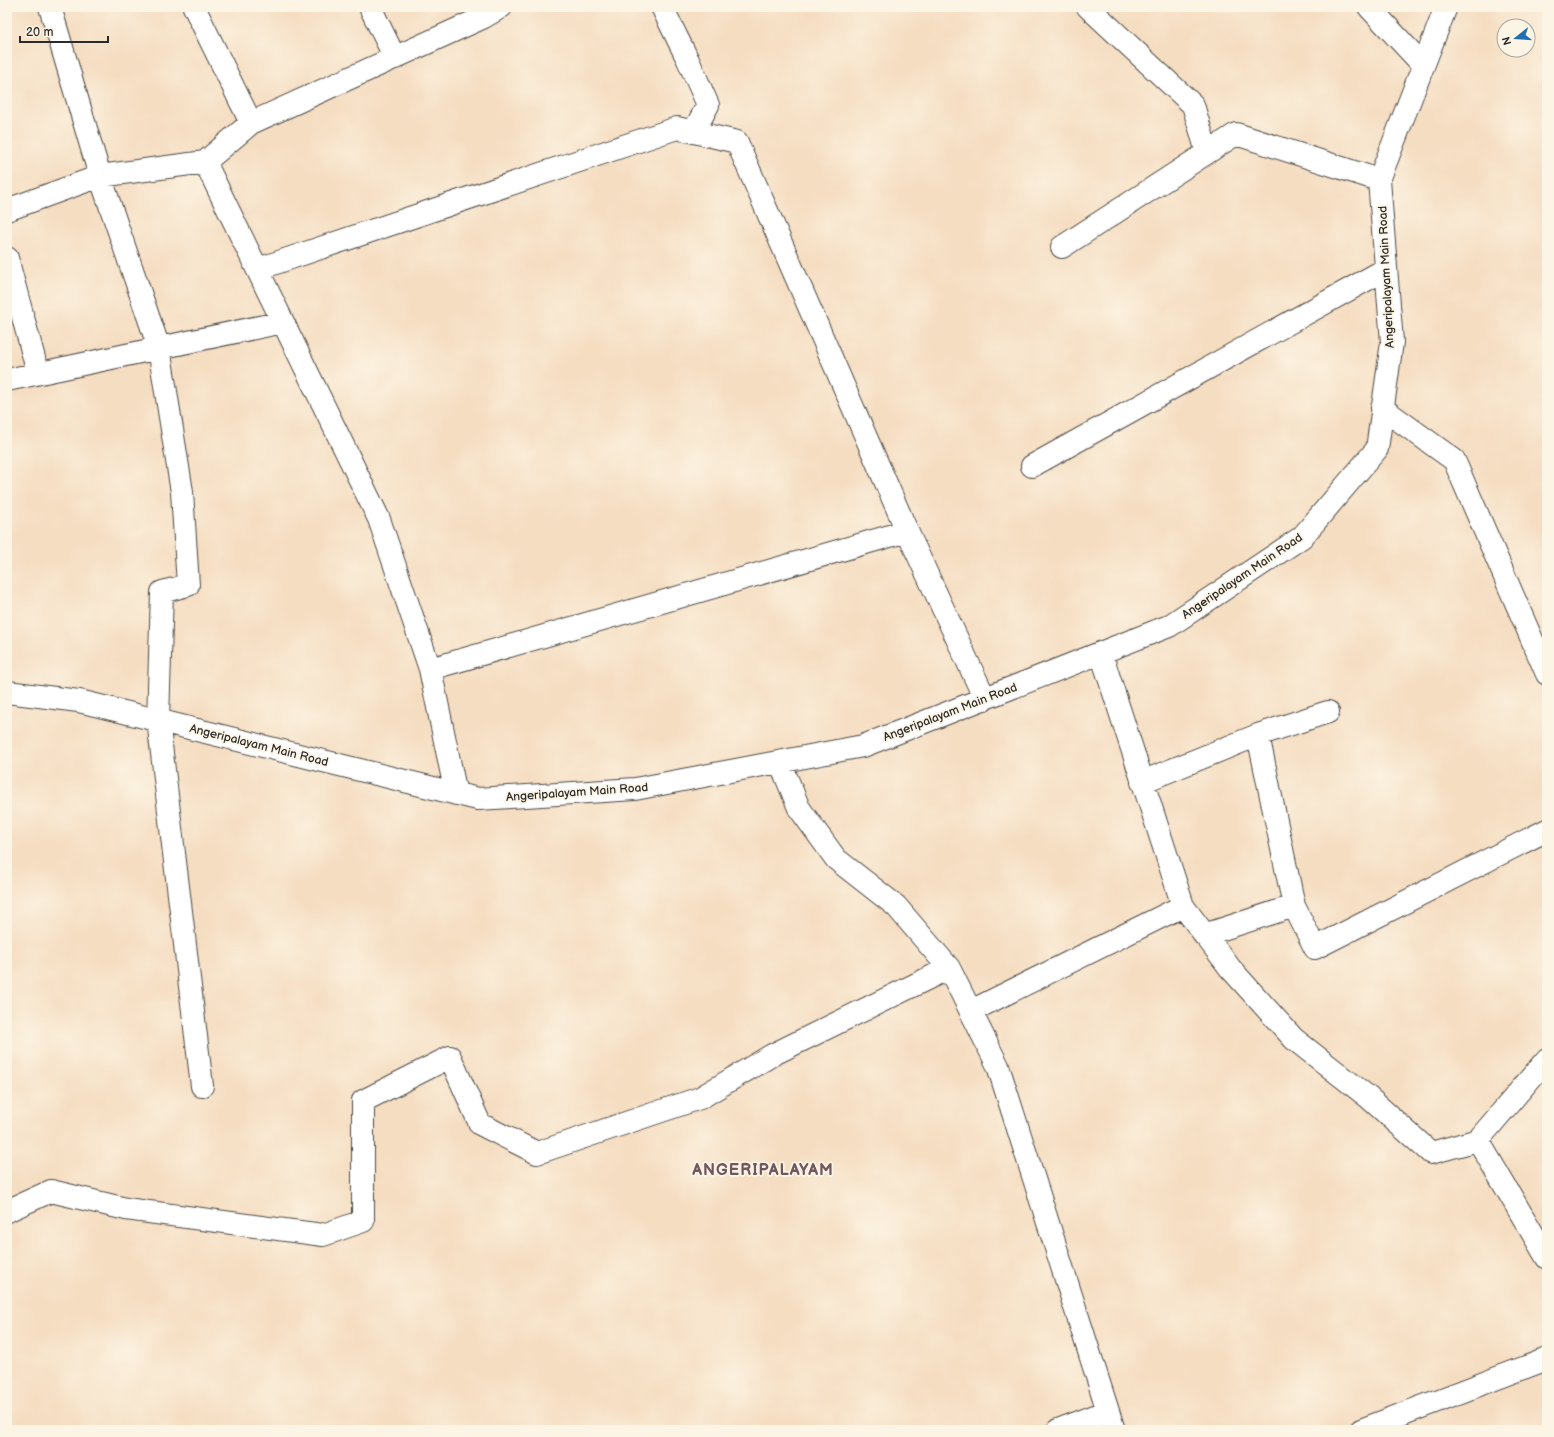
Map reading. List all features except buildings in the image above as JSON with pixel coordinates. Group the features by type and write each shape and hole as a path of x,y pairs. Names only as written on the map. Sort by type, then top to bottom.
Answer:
{"street":[{"path":"50,7 100,176 159,348 182,492 188,585 162,592 158,720 202,1086"},
{"path":"194,7 251,123"},
{"path":"370,7 395,58"},
{"path":"7,210 100,176 205,162 251,123 484,17 502,7"},
{"path":"662,7 708,105 694,131"},
{"path":"1088,7 1193,105 1207,152"},
{"path":"1369,7 1423,65"},
{"name":"Angeripalayam Main Road","path":"7,692 79,701 478,799 635,789 863,746 1169,626 1302,537 1377,449 1392,342 1380,180 1446,7"},
{"path":"258,269 677,128 738,142 907,531 985,698"},
{"path":"1062,247 1236,134 1380,180"},
{"path":"205,162 379,518 430,669 456,794"},
{"path":"7,258 38,373"},
{"path":"1032,466 1386,269"},
{"path":"7,380 284,322"},
{"path":"1382,408 1454,460 1547,674"},
{"path":"430,669 907,531"},
{"path":"1101,652 1183,906 1230,968 1294,1039 1368,1097 1431,1153 1478,1140 1547,1059"},
{"path":"1142,782 1258,736 1328,712"},
{"path":"1258,736 1294,906 1315,948 1547,830"},
{"path":"780,762 799,808 836,859 896,906 949,968 998,1066 1111,1421 1058,1430"},
{"path":"971,1011 1183,906"},
{"path":"1204,935 1294,906"},
{"path":"7,1211 51,1191 126,1209 323,1234 363,1221 363,1101 450,1057 480,1124 537,1153 700,1098 772,1055 949,968"},
{"path":"1478,1140 1547,1258"},
{"path":"1360,1430 1547,1360"}],"district":[{"name":"ANGERIPALAYAM","path":"763,1169"}]}
